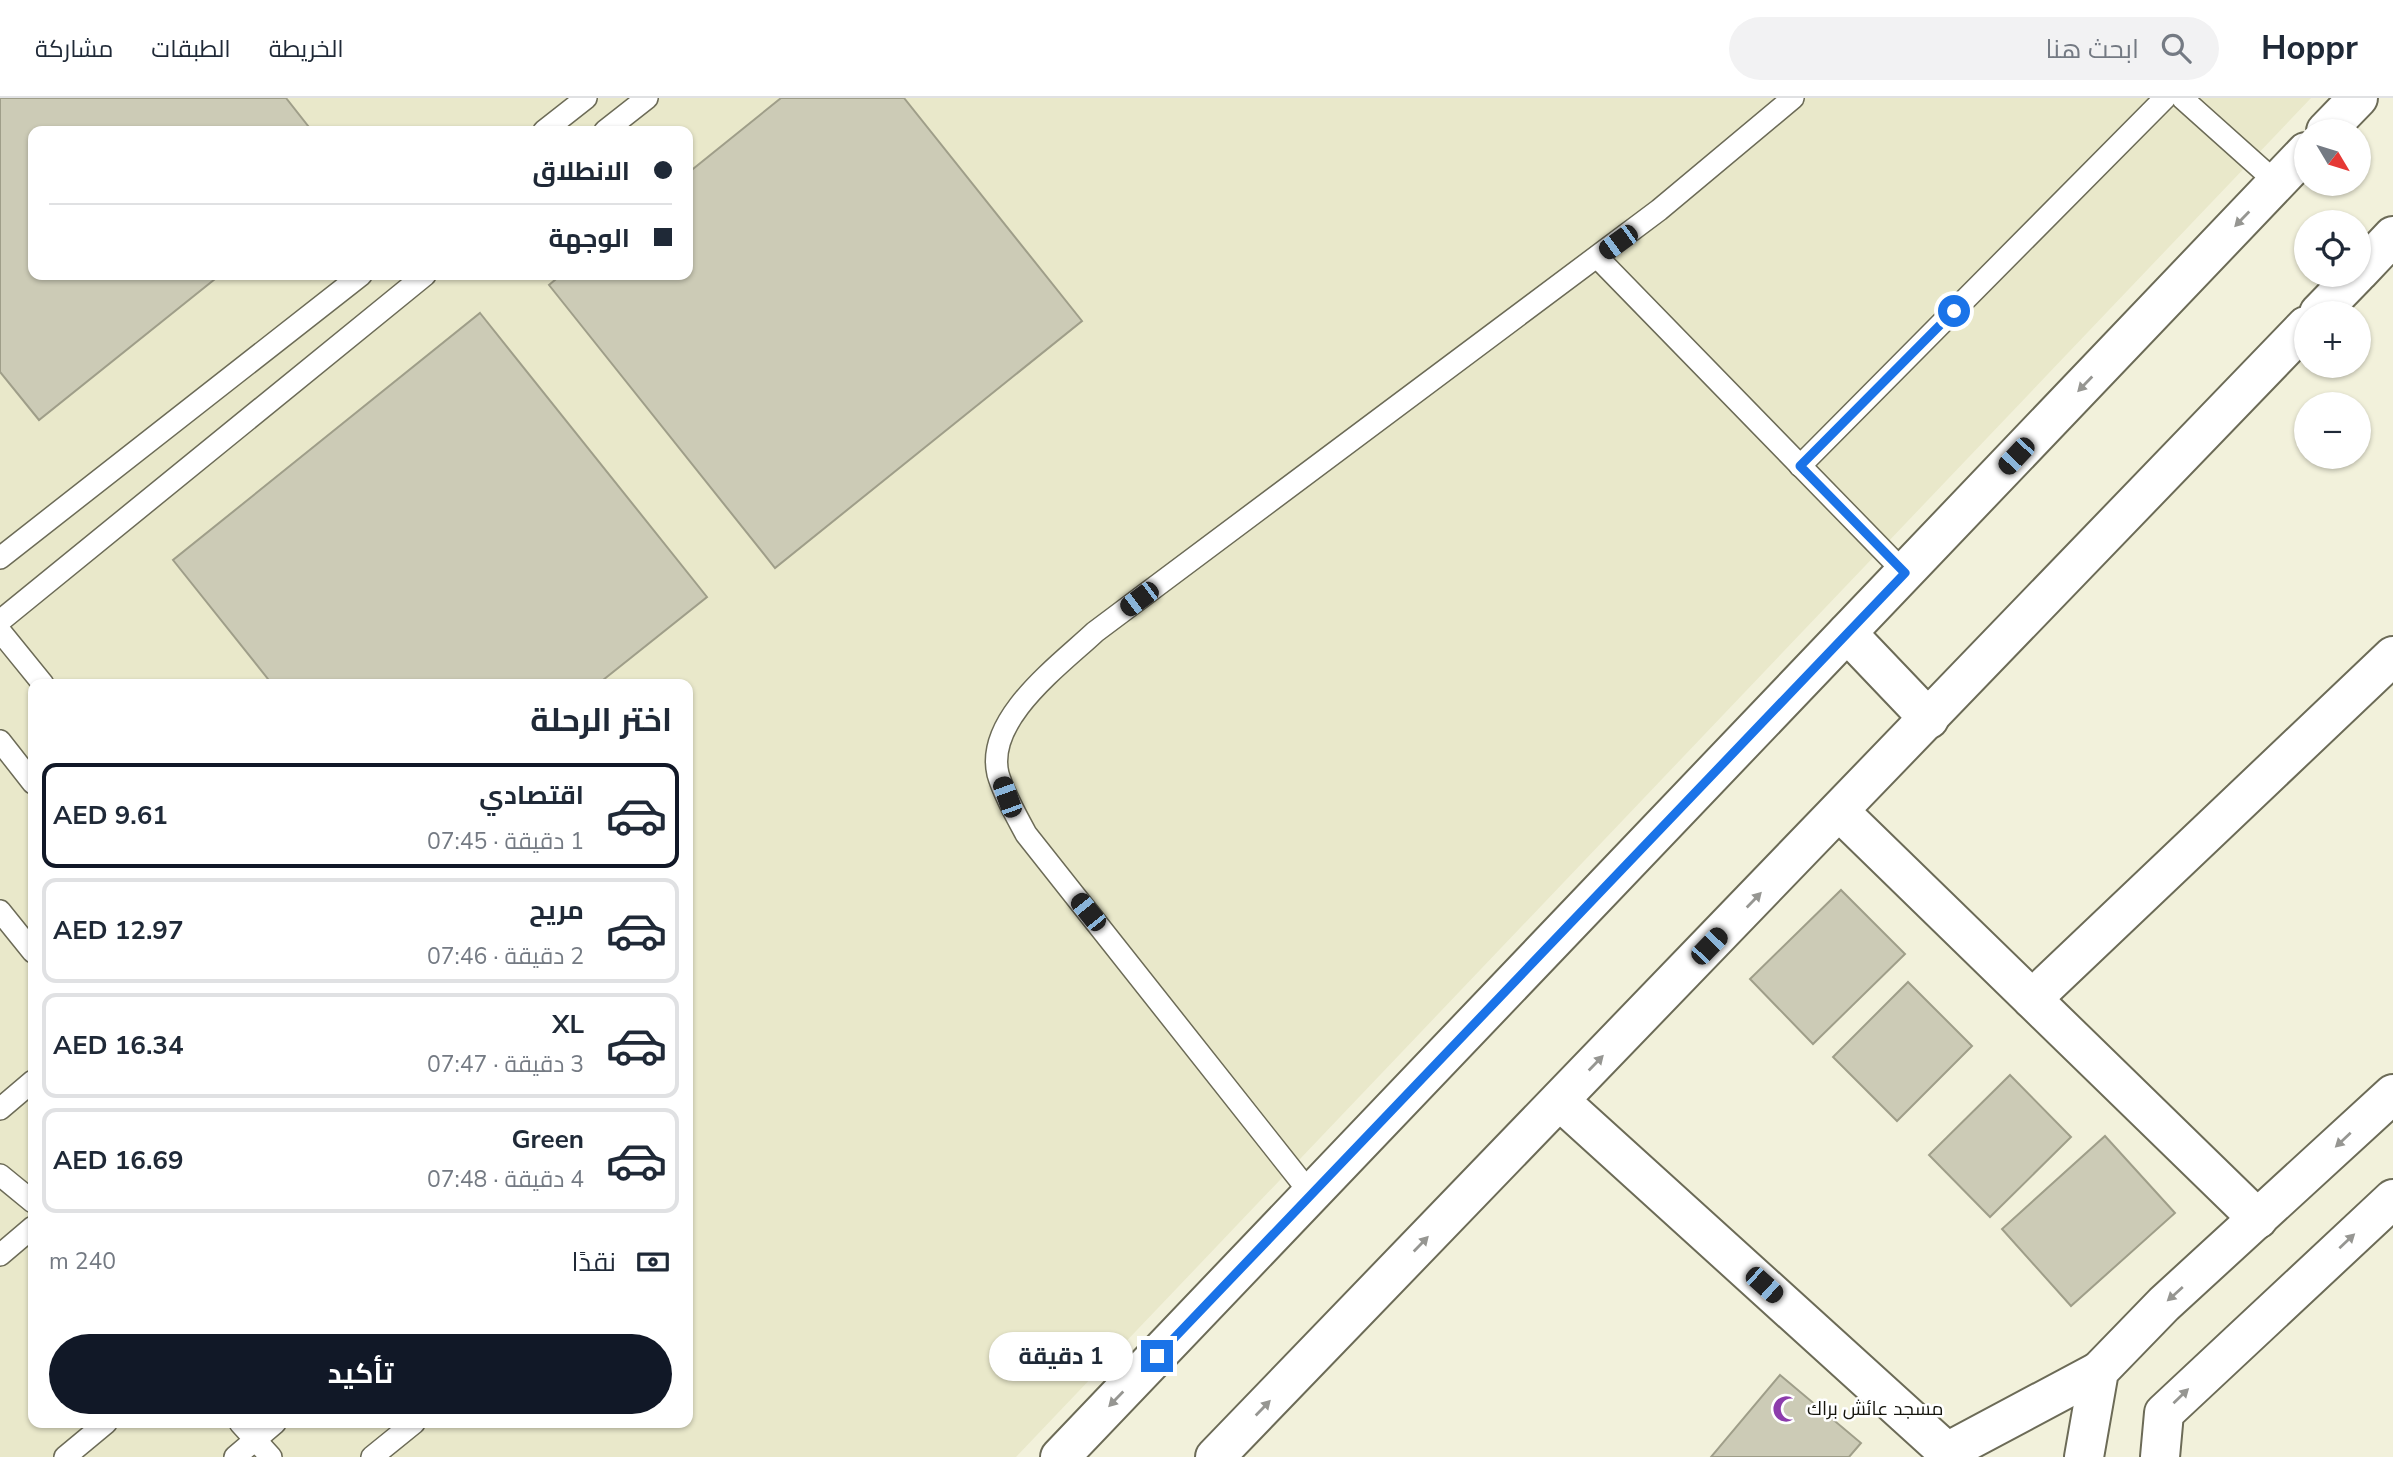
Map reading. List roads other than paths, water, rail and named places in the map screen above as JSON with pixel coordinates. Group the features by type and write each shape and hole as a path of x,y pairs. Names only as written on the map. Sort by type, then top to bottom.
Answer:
{"street":[{"path":"2338,119 2358,98"},
{"path":"1060,1457 2294,165"},
{"path":"2371,259 2393,236"},
{"path":"2331,301 2344,287"},
{"path":"1215,1457 2294,339"},
{"path":"1847,633 1929,719"},
{"path":"2032,999 2393,656"},
{"path":"1839,811 2258,1219"},
{"path":"1560,1101 1947,1452 2099,1371 2164,1304 2393,1094"},
{"path":"2160,1457 2164,1413 2393,1199"},
{"path":"2084,1457 2099,1371"}],"lane":[{"path":"550,126 586,98"},
{"path":"611,126 647,98"},
{"path":"1311,1194 1026,834 998,772 1004,731 1014,712 1031,692 1095,632 1659,210 1793,98"},
{"path":"1800,466 2165,98"},
{"path":"2182,98 2277,183"},
{"path":"1597,257 1905,573"},
{"path":"0,558 355,280"},
{"path":"0,621 419,280"},
{"path":"0,631 39,679"},
{"path":"0,741 28,777"},
{"path":"0,911 28,946"},
{"path":"0,1109 28,1086"},
{"path":"0,1175 28,1198"},
{"path":"0,1255 28,1231"},
{"path":"65,1457 100,1428"},
{"path":"245,1428 271,1457"},
{"path":"235,1457 269,1428"},
{"path":"372,1457 408,1428"}],"place":[{"name":"مسجد عائش براك","path":"1786,1409"}]}
